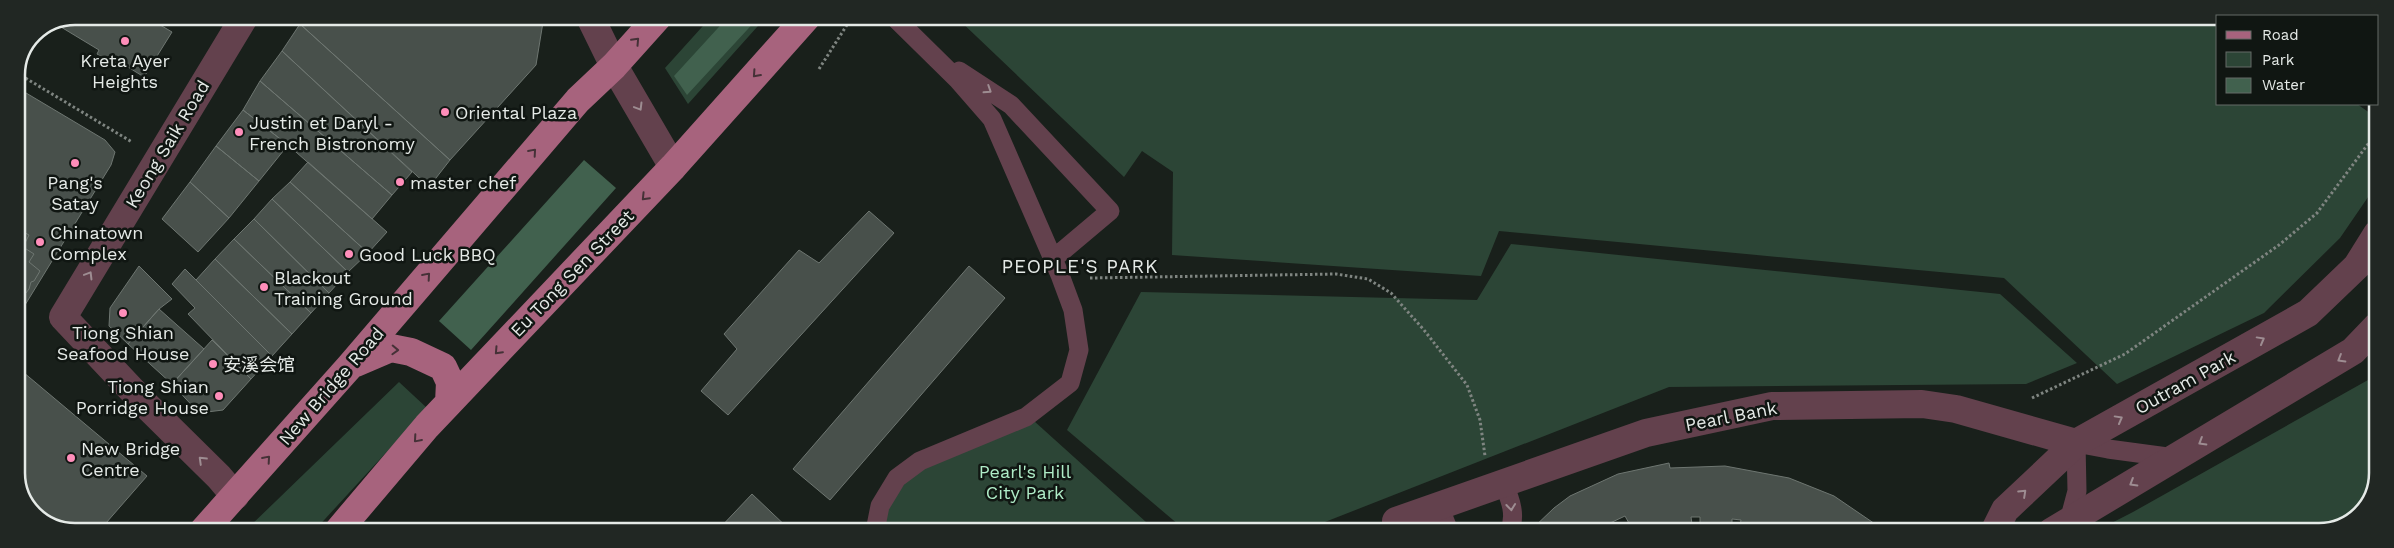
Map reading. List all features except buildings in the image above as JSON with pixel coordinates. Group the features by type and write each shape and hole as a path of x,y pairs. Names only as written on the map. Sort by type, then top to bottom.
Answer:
{"main road":[{"name":"New Bridge Road","path":"211,523 350,366 571,108 614,66 650,25"},
{"name":"Eu Tong Sen Street","path":"345,523 450,402 673,167 800,25"},
{"path":"350,366 390,348 411,352 443,367 450,382 450,402"}],"street":[{"name":"Keong Saik Road","path":"235,496 219,476 145,404 64,317 240,25"},
{"path":"594,25 614,66 673,167"},
{"name":"Outram Park","path":"1998,523 2005,510 2076,443 2308,313 2357,266 2369,247"},
{"path":"2065,523 2353,351 2369,334"},
{"name":"Pearl Bank","path":"1396,521 1646,433 1772,406 1922,404 1956,408 2076,443"}],"lane":[{"path":"876,523 880,506 897,478 920,461 1026,417 1070,383 1079,350 1073,310 992,119 958,80 902,25"},
{"path":"933,54 1011,105 1110,211 1056,267"},
{"path":"2061,523 2077,491 2076,443"},
{"name":"Pearl Bank","path":"2076,443 2175,458"},
{"path":"1496,486 1510,499 1513,523"},
{"path":"1439,506 1446,523"}],"path":[{"path":"819,69 847,25"},
{"path":"25,79 158,159"},
{"path":"2031,399 2124,354 2279,245 2317,213 2369,144"},
{"path":"1056,267 1080,278 1153,275 1336,274 1368,279 1391,293 1424,330 1467,385 1480,420 1496,486"}],"green space":[{"path":"704,25 759,25 688,104 665,68"},
{"path":"964,25 2216,25 2216,105 2358,105 2369,112 2369,196 2340,238 2264,313 2117,384 2004,278 1499,231 1481,276 1172,255 1173,172 1142,151 1124,177"},
{"path":"1511,244 2000,294 2077,363 2026,384 1669,387 1322,523 1177,523 1067,430 1141,292 1477,300"},
{"path":"2368,380 2368,483 2362,498 2350,513 2329,522 2319,523 2112,523 2133,512"},
{"path":"399,382 427,408 321,523 253,523"},
{"name":"Pearl's Hill City Park","path":"1034,421 1147,523 885,523 888,507 905,483 926,465"}],"water":[{"path":"721,25 752,25 687,95 674,76"},
{"path":"584,160 616,188 471,350 439,321"}],"place":[{"name":"Kreta Ayer Heights","path":"125,41"},
{"name":"Oriental Plaza","path":"445,112"},
{"name":"Justin et Daryl - French Bistronomy","path":"239,132"},
{"name":"Pang's Satay","path":"75,163"},
{"name":"master chef","path":"400,182"},
{"name":"Chinatown Complex","path":"40,242"},
{"name":"Good Luck BBQ","path":"349,254"},
{"name":"Blackout Training Ground","path":"264,287"},
{"name":"Tiong Shian Seafood House","path":"123,313"},
{"name":"安溪会馆","path":"213,364"},
{"name":"Tiong Shian Porridge House","path":"219,396"},
{"name":"New Bridge Centre","path":"71,458"}],"district":[{"name":"PEOPLE'S PARK","path":"1080,266"}]}
